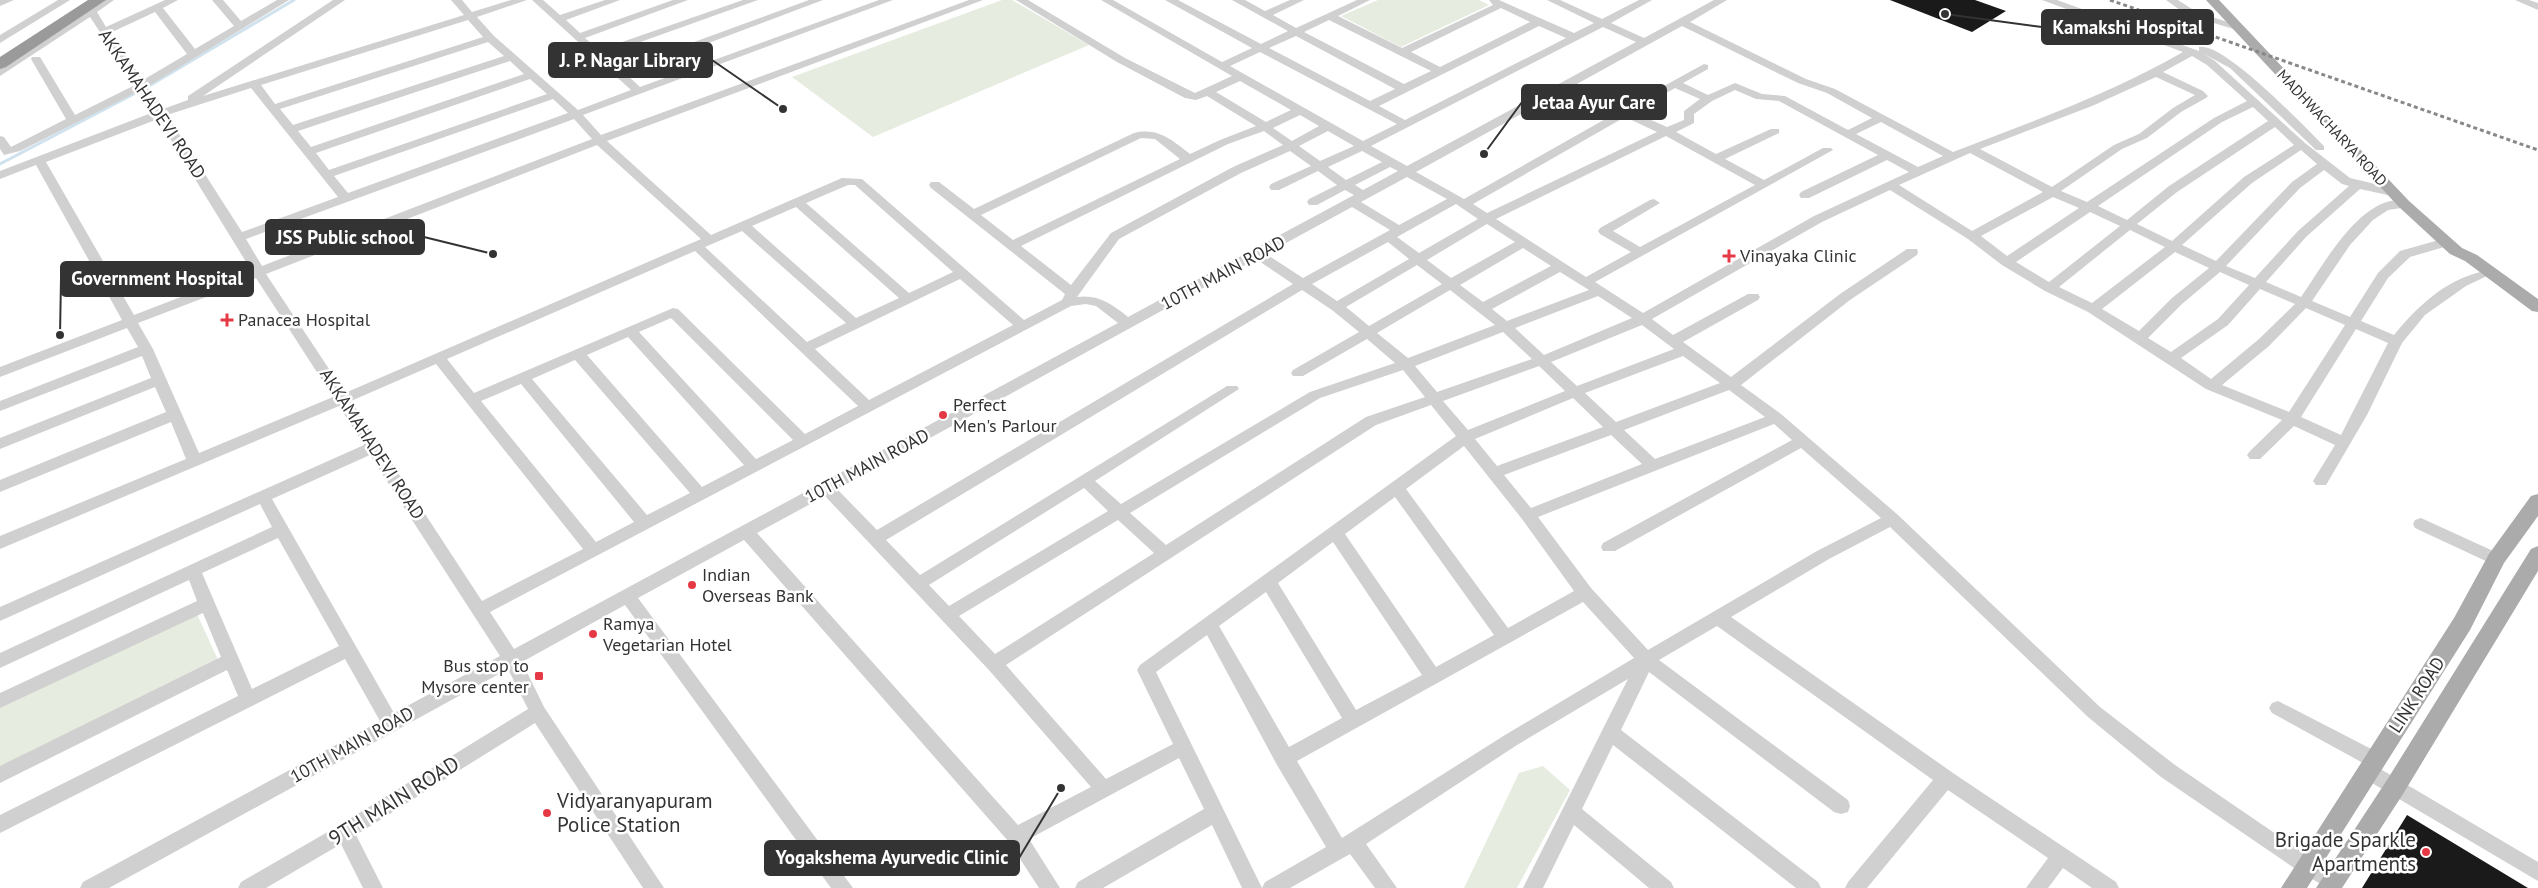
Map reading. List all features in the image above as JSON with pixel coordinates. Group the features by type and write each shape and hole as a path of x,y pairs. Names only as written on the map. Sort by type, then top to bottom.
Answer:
{"highway":[{"path":"0,53 92,13"},
{"path":"0,64 92,13"}],"main road":[{"name":"MADHWACHARYA ROAD","path":"2212,0 2404,204 2451,246 2464,262 2480,276 2538,317"},
{"name":"MADHWACHARYA ROAD","path":"2451,246 2471,258 2538,307"},
{"name":"LINK ROAD","path":"2293,888 2462,624 2496,559 2538,501"},
{"path":"2331,884 2395,787 2538,554"}],"street":[{"path":"0,3 9,0"},
{"path":"0,40 65,0"},
{"path":"0,73 110,0"},
{"path":"0,82 36,59 92,13 157,7 173,0"},
{"path":"217,0 241,27"},
{"path":"178,107 340,0"},
{"path":"456,0 490,38 577,115 599,140 866,406"},
{"path":"0,175 160,113 522,0"},
{"path":"537,0 638,91"},
{"path":"559,20 616,0"},
{"path":"578,37 683,0"},
{"path":"597,54 753,0"},
{"path":"618,72 818,0"},
{"path":"239,237 888,0"},
{"path":"0,372 599,140 978,0"},
{"path":"1021,0 1121,60 1189,96 1196,97 1240,77"},
{"path":"1170,0 1405,124"},
{"path":"1237,0 1404,89"},
{"path":"1264,15 1299,0"},
{"path":"1221,66 1365,0"},
{"path":"1489,0 1573,38"},
{"path":"1552,0 1644,42"},
{"path":"1566,6 1578,0"},
{"path":"1274,187 1318,165 1363,146 1646,0"},
{"name":"10TH MAIN ROAD","path":"90,888 1722,0"},
{"path":"2047,0 2192,51 2211,63 2275,122 2324,164 2346,180 2358,185 2392,192"},
{"path":"2072,0 2195,45 2234,66 2355,180 2358,185"},
{"path":"2171,0 2191,13 2237,27"},
{"path":"2520,0 2538,7"},
{"path":"0,139 8,152 141,86 241,27 280,1"},
{"path":"1111,1 1240,77 1488,218 1643,319 1776,418 1892,519 2094,712 2168,771 2331,884"},
{"path":"1403,52 1500,5"},
{"path":"157,7 194,55"},
{"name":"AKKAMAHADEVI ROAD","path":"92,13 160,113 239,237 258,271 511,658 538,712 654,888"},
{"path":"1330,16 1440,71"},
{"path":"1369,106 1538,22"},
{"path":"1682,22 1802,82 1831,91 1952,156"},
{"path":"273,108 490,38"},
{"path":"994,664 1371,421 1543,360 1643,319 1818,219 1952,156 2088,104 2156,73 2192,51"},
{"path":"290,130 512,58"},
{"path":"36,59 72,119"},
{"path":"875,539 1302,284 1394,234 1460,202 1704,67"},
{"path":"1972,236 2052,192 2118,147 2144,136 2177,110 2202,96 2199,92 2156,73"},
{"path":"308,152 531,75"},
{"path":"1674,83 1708,99"},
{"path":"254,84 345,198"},
{"path":"1566,85 1667,132 1763,184"},
{"path":"1337,307 1488,218 1579,172 1692,121 1688,113 1708,99 1737,86 1760,97 1781,98 1918,172"},
{"path":"1208,92 1265,127 1345,185 1420,258 1505,326 1543,360 1652,466"},
{"path":"326,175 554,96"},
{"path":"2007,262 2218,120 2254,102"},
{"path":"1012,246 1224,142 1265,127 1301,110"},
{"path":"1853,131 1881,118"},
{"path":"2050,288 2173,188 2275,122"},
{"path":"479,610 1022,326 1070,298 1116,236 1237,170 1291,146 1328,126"},
{"path":"1716,159 1775,131"},
{"path":"974,214 1138,134 1149,132 1157,135 1188,159"},
{"path":"2093,309 2174,246 2248,180 2301,144"},
{"path":"1971,149 2052,192 2090,207 2218,267 2396,341"},
{"path":"1586,282 1827,150"},
{"path":"1804,195 1886,155"},
{"path":"38,159 146,349 194,461"},
{"path":"1313,202 1391,162"},
{"path":"2139,339 2177,301 2218,267 2296,185 2324,164"},
{"path":"0,543 343,399 846,181 855,181 1022,326"},
{"path":"935,185 974,214 1070,298 1097,300 1128,324"},
{"path":"1890,185 1972,236 2007,262 2050,288 2093,309 2171,358 2211,386 2292,419 2344,443"},
{"path":"2171,358 2223,322 2302,234 2358,185"},
{"path":"797,202 908,299"},
{"path":"1640,252 1604,231 1654,203"},
{"path":"2211,386 2265,344 2303,303 2353,235 2373,214 2384,208 2404,204"},
{"path":"743,225 855,324"},
{"path":"1298,373 1524,242"},
{"path":"2255,455 2292,419 2383,276 2405,254 2451,246"},
{"path":"1494,473 1732,384 1845,296 1912,252"},
{"path":"1256,254 1337,307 1406,364 1528,515 1585,592 1646,660 1841,806"},
{"path":"1483,308 1561,266"},
{"path":"806,348 961,273"},
{"path":"2321,481 2360,416 2396,341 2427,306 2461,283 2480,276"},
{"path":"947,615 1315,395 1406,364 1598,290"},
{"path":"1252,888 1146,670 1466,438 1680,346 1754,297"},
{"path":"473,400 673,312 802,440"},
{"path":"631,332 754,467"},
{"path":"0,406 146,349"},
{"path":"578,354 700,494"},
{"path":"438,358 593,550"},
{"path":"524,378 644,523"},
{"path":"0,444 159,380"},
{"path":"918,584 1232,389"},
{"path":"0,486 174,415"},
{"path":"1528,515 1776,418"},
{"path":"1609,547 1802,441"},
{"path":"0,614 374,447"},
{"path":"1084,480 1118,513 1166,553"},
{"path":"826,487 994,664 1104,789"},
{"path":"1397,488 1505,637"},
{"path":"263,496 391,724"},
{"path":"1272,888 1346,846 1511,740 1823,555 1892,519"},
{"path":"2421,524 2496,559"},
{"path":"0,661 282,529"},
{"path":"746,531 1016,836 1050,888"},
{"path":"1336,532 1434,677"},
{"path":"193,571 248,700"},
{"path":"1268,581 1353,721"},
{"path":"1284,759 1585,592"},
{"path":"627,595 843,888"},
{"path":"0,701 207,604"},
{"path":"1718,617 1946,779 2109,888"},
{"path":"1209,624 1284,759 1346,846 1387,888"},
{"path":"0,824 349,649"},
{"path":"0,775 231,660"},
{"path":"1533,888 1646,660"},
{"path":"2278,708 2371,765 2395,787 2538,872"},
{"name":"9TH MAIN ROAD","path":"248,888 345,832 538,712"},
{"path":"1610,732 1811,888"},
{"path":"1016,836 1183,747"},
{"path":"1855,888 1946,779"},
{"path":"1571,812 1664,888"},
{"path":"1085,888 1215,813"},
{"path":"345,832 373,888"},
{"path":"2036,888 2062,855"}],"shaded area":[{"path":"1002,0 1012,0 1089,45 873,137 792,77"},
{"path":"1378,0 1479,0 1489,5 1401,47 1341,16"},
{"path":"197,614 219,662 0,769 0,706"},
{"path":"1543,766 1570,790 1517,888 1464,888 1519,773"}],"building":[{"path":"1890,0 1975,0 2006,11 1972,32"},
{"name":"Brigade Sparkle Apartments","path":"2407,815 2528,888 2362,888"}],"waterway":[{"path":"0,164 149,86 294,0"}],"railway":[{"path":"2110,0 2538,150"}],"place":[{"name":"Kamakshi Hospital","path":"1945,14"},
{"name":"J. P. Nagar Library","path":"783,109"},
{"name":"Jetaa Ayur Care","path":"1484,154"},
{"name":"JSS Public school","path":"493,254"},
{"name":"Vinayaka Clinic","path":"1729,256"},
{"name":"Panacea Hospital","path":"227,320"},
{"name":"Government Hospital","path":"60,335"},
{"name":"Perfect Men's Parlour","path":"943,415"},
{"name":"Indian Overseas Bank","path":"692,585"},
{"name":"Ramya Vegetarian Hotel","path":"593,634"},
{"name":"Bus stop to Mysore center","path":"539,676"},
{"name":"Yogakshema Ayurvedic Clinic","path":"1061,788"},
{"name":"Vidyaranyapuram Police Station","path":"547,813"},
{"name":"Brigade Sparkle Apartments","path":"2426,852"}]}
